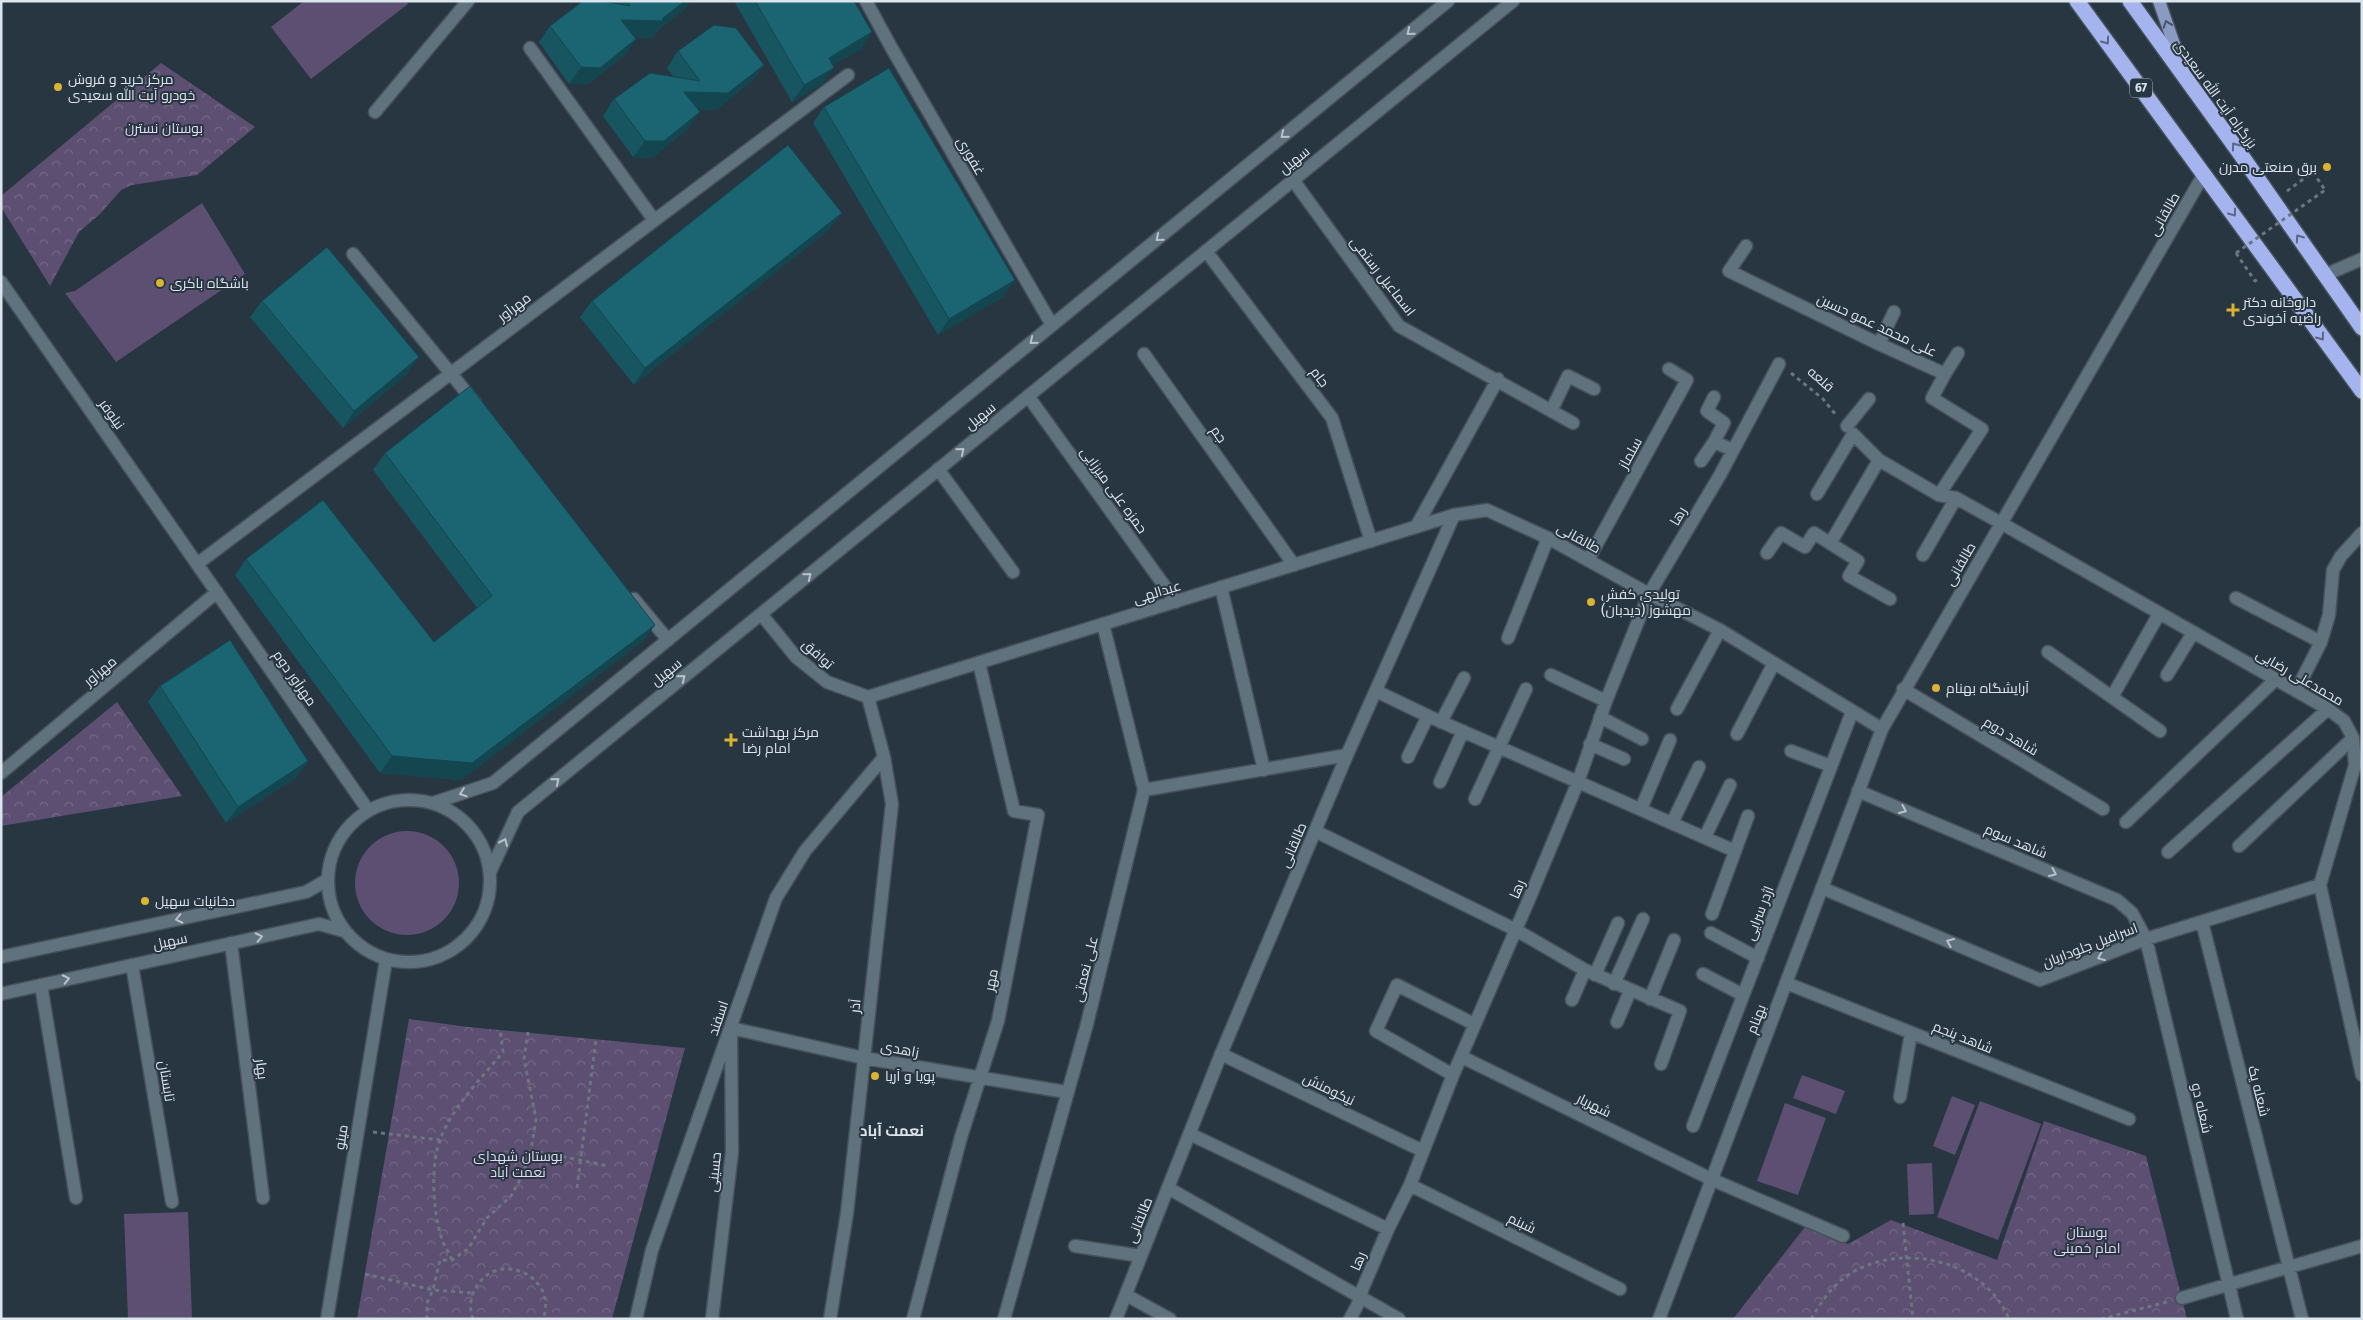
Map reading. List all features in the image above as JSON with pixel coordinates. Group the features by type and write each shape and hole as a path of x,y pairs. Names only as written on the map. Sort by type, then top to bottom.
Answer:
{"highway":[{"name":"67","path":"2077,1 2362,391"},
{"name":"بزرگراه آیت الله سعیدی","path":"2130,1 2362,328"}],"main road":[{"path":"2159,1 2186,79"}],"street":[{"path":"375,112 468,1"},
{"name":"غفوری","path":"866,1 1052,325"},
{"name":"سهیل","path":"434,803 493,783 1448,1"},
{"name":"سهیل","path":"490,872 518,812 1513,1"},
{"path":"530,48 654,220"},
{"name":"مهرآور","path":"197,564 848,75"},
{"name":"طالقانی","path":"1116,1319 1221,1054 1347,755 1454,515 1487,510 1548,538 1649,594 1720,630 1882,729 2204,174"},
{"name":"اسماعیل رستمی","path":"1293,180 1399,326 1498,379 1573,423"},
{"name":"علی محمد عمو حسین","path":"1746,246 1729,271 1945,374 1932,398 1982,430 1940,495"},
{"name":"جام","path":"1206,251 1332,418 1371,541"},
{"path":"353,254 482,412"},
{"path":"2324,275 2362,259"},
{"name":"نیلوفر","path":"1,282 197,564"},
{"path":"1879,344 1894,312"},
{"path":"1945,374 1958,353"},
{"name":"جم","path":"1144,354 1294,565"},
{"path":"1714,442 1733,450 1779,364"},
{"name":"سلماز","path":"1588,560 1687,380 1669,369"},
{"path":"1551,411 1568,376 1594,389"},
{"path":"1416,527 1498,379"},
{"name":"حمزه علی میرزایی","path":"1028,396 1176,602"},
{"path":"1701,461 1724,423 1707,411 1714,397"},
{"path":"1817,494 1850,430 1869,399"},
{"path":"1850,430 1879,460 1940,495"},
{"name":"رها","path":"1350,1319 1361,1298 1362,1290 1388,1229 1410,1185 1474,1024 1578,782 1606,701 1649,594 1733,450"},
{"path":"1831,542 1879,460"},
{"path":"938,469 1013,572"},
{"name":"محمدعلی رضایی","path":"1940,495 1956,498 2001,523 2193,634 2328,709 2344,721 2353,738 2355,764 2320,885 2362,1075"},
{"path":"1923,555 1956,498"},
{"name":"عبدالهی","path":"868,697 1454,515"},
{"path":"1767,553 1781,533 1805,547 1814,533 1831,542 1858,561 1849,576 1890,599"},
{"path":"2296,691 2322,642 2329,615 2333,570 2341,556 2362,533"},
{"path":"1508,638 1548,538"},
{"name":"مهرآور دوم","path":"197,564 368,810"},
{"path":"624,587 668,640"},
{"path":"1221,588 1264,770"},
{"name":"مهرآور","path":"1,773 217,592"},
{"path":"2236,598 2322,642"},
{"name":"توافق","path":"761,614 796,657 827,682 868,697"},
{"path":"2112,698 2159,614"},
{"name":"علی نعمتی","path":"1004,1319 1066,1092 1087,1024 1144,790 1103,624"},
{"path":"1677,709 1720,630"},
{"path":"2167,675 2193,634"},
{"path":"2048,652 2160,731"},
{"name":"مهر","path":"913,1319 961,1137 998,1020 1038,815 1014,811 979,663"},
{"path":"1737,734 1774,663"},
{"path":"1551,675 1606,701"},
{"path":"1441,722 1464,678"},
{"path":"2126,822 2275,680"},
{"path":"1475,799 1526,689"},
{"name":"شاهد دوم","path":"1904,689 2103,808"},
{"path":"1376,691 1463,732 1735,851"},
{"name":"آذر","path":"830,1319 847,1213 892,804 884,757 868,697"},
{"path":"2168,852 2328,709"},
{"name":"اژدر سرایی","path":"1693,1126 1852,712"},
{"path":"1408,757 1428,716"},
{"path":"1600,717 1642,739"},
{"name":"بهنام","path":"1659,1319 1882,729"},
{"path":"1440,782 1463,732"},
{"path":"2239,846 2353,738"},
{"path":"1641,809 1670,740"},
{"path":"1590,744 1624,759"},
{"path":"1791,751 1831,766"},
{"path":"1144,790 1347,755"},
{"name":"اسفند","path":"636,1319 652,1250 776,898 805,851 884,757"},
{"path":"1672,823 1699,766"},
{"path":"1705,838 1730,785"},
{"name":"شاهد سوم","path":"1858,791 2117,900 2132,913 2146,939"},
{"path":"411,799 434,803 455,813 472,829 485,849 490,872 489,899 479,924 462,944 439,958 412,964 386,960 362,949 344,931 331,907 327,880 332,852 346,828 368,810 389,802 411,799"},
{"path":"1712,914 1748,816"},
{"path":"1315,831 1516,930 1614,984 1680,1011 1661,1064"},
{"name":"سهیل","path":"1,957 306,892 327,880"},
{"name":"اسرافیل جلوداریان","path":"1822,888 2040,980 2146,939 2320,885"},
{"path":"1614,984 1643,919"},
{"name":"شعله یک","path":"2202,922 2302,1319"},
{"path":"1572,1000 1618,923"},
{"name":"سهیل","path":"1,994 319,924 344,931"},
{"path":"1711,933 1758,958"},
{"name":"شعله دو","path":"2146,939 2237,1319"},
{"path":"1650,999 1674,940"},
{"name":"بهار","path":"231,944 263,1198"},
{"name":"مینو","path":"327,1319 386,960"},
{"name":"تابستان","path":"132,965 172,1202"},
{"path":"1703,974 1743,995"},
{"path":"1453,1075 1376,1031 1397,984 1474,1024"},
{"name":"شاهد پنجم","path":"1786,984 2129,1119"},
{"path":"41,985 76,1198"},
{"path":"1617,1022 1630,991"},
{"name":"زاهدی","path":"731,1028 864,1058 1066,1092"},
{"name":"حسینی","path":"712,1319 732,1152 731,1028"},
{"path":"1900,1097 1912,1033"},
{"name":"نیکومنش","path":"1221,1054 1423,1151"},
{"name":"شهریار","path":"1462,1057 1712,1180 1843,1236"},
{"path":"1190,1134 1388,1229"},
{"name":"شبنم","path":"1410,1185 1620,1289"},
{"path":"1168,1188 1399,1319"},
{"path":"1075,1246 1141,1256"},
{"path":"2182,1298 2362,1246"},
{"path":"1126,1295 1170,1319"}],"path":[{"path":"2255,281 2236,254 2326,190 2313,172 2273,201"},
{"name":"قلعه","path":"1779,364 1823,399 1850,430"},
{"path":"452,1260 442,1239 435,1196 435,1168 440,1140 451,1118 503,1052 500,1030"},
{"path":"427,1319 427,1303 433,1290 440,1260 452,1260 468,1249 487,1218 511,1196 523,1174 532,1150 536,1120 524,1059 528,1032"},
{"path":"576,1188 596,1039"},
{"path":"358,1130 440,1140"},
{"path":"532,1150 608,1166"},
{"path":"1904,1223 1913,1319"},
{"path":"1811,1319 1825,1296 1848,1276 1876,1262 1906,1257 1936,1260 1964,1271 1988,1289 2009,1319"},
{"path":"473,1319 470,1304 479,1282 488,1274 500,1269 512,1268 524,1272 534,1279 542,1289 546,1301 543,1319"},
{"path":"365,1274 433,1290 473,1293"},
{"path":"2102,1319 2182,1298"},
{"path":"2123,1319 2124,1313"}],"green space":[{"path":"304,1 406,1 408,4 311,79 271,27"},
{"name":"بوستان نسترن","path":"161,63 255,127 197,175 132,185 121,190 100,214 79,232 50,286 1,207 1,196"},
{"name":"باشگاه باکری","path":"202,203 245,274 116,362 65,293 75,291"},
{"path":"117,702 182,796 1,826 1,797"},
{"path":"407,831 427,835 444,846 455,863 459,883 455,903 444,920 427,931 407,935 387,931 370,920 359,903 355,883 359,863 370,846 387,835"},
{"name":"بوستان شهدای نعمت آباد","path":"409,1019 468,1027 685,1048 612,1319 357,1319"},
{"path":"1802,1075 1845,1091 1836,1114 1793,1098"},
{"path":"1952,1096 1975,1105 1955,1155 1933,1146"},
{"path":"1980,1101 2041,1124 1998,1240 1937,1217"},
{"path":"1785,1103 1826,1118 1798,1195 1757,1181"},
{"name":"بوستان امام خمینی","path":"2044,1121 2146,1156 2187,1319 1733,1319 1805,1227 1848,1244 1891,1220 1997,1260"},
{"path":"1932,1163 1934,1214 1909,1215 1907,1164"},
{"path":"188,1212 192,1319 128,1319 124,1214"}],"building":[{"path":"583,1 601,1 630,6 627,1 685,1 663,18 663,21 621,20 636,39 600,68 581,67 550,26"},
{"path":"755,1 854,1 872,32 829,58 834,68 804,85"},
{"path":"714,25 736,28 764,65 728,93 684,92 700,112 664,141 645,141 614,99 650,73 700,81 678,51"},
{"path":"889,68 1015,280 949,319 824,107"},
{"path":"788,145 842,213 645,368 592,301"},
{"path":"327,247 419,357 354,411 262,301"},
{"path":"470,386 655,625 472,763 392,756 246,559 323,500 434,642 492,596 385,453"},
{"path":"230,640 308,761 238,807 160,686"}],"place":[{"name":"مرکز خرید و فروش خودرو آیت الله سعیدی","path":"58,87"},
{"name":"برق صنعتی مدرن","path":"2327,167"},
{"name":"باشگاه باکری","path":"160,283"},
{"name":"داروخانه دکتر راضیه آخوندی","path":"2233,310"},
{"name":"تولیدی کفش مهشوز (دیدبان)","path":"1591,602"},
{"name":"آرایشگاه بهنام","path":"1936,688"},
{"name":"مرکز بهداشت امام رضا","path":"731,740"},
{"name":"دخانیات سهیل","path":"145,901"},
{"name":"پویا و آریا","path":"875,1076"}],"district":[{"name":"نعمت آباد","path":"892,1131"}]}
